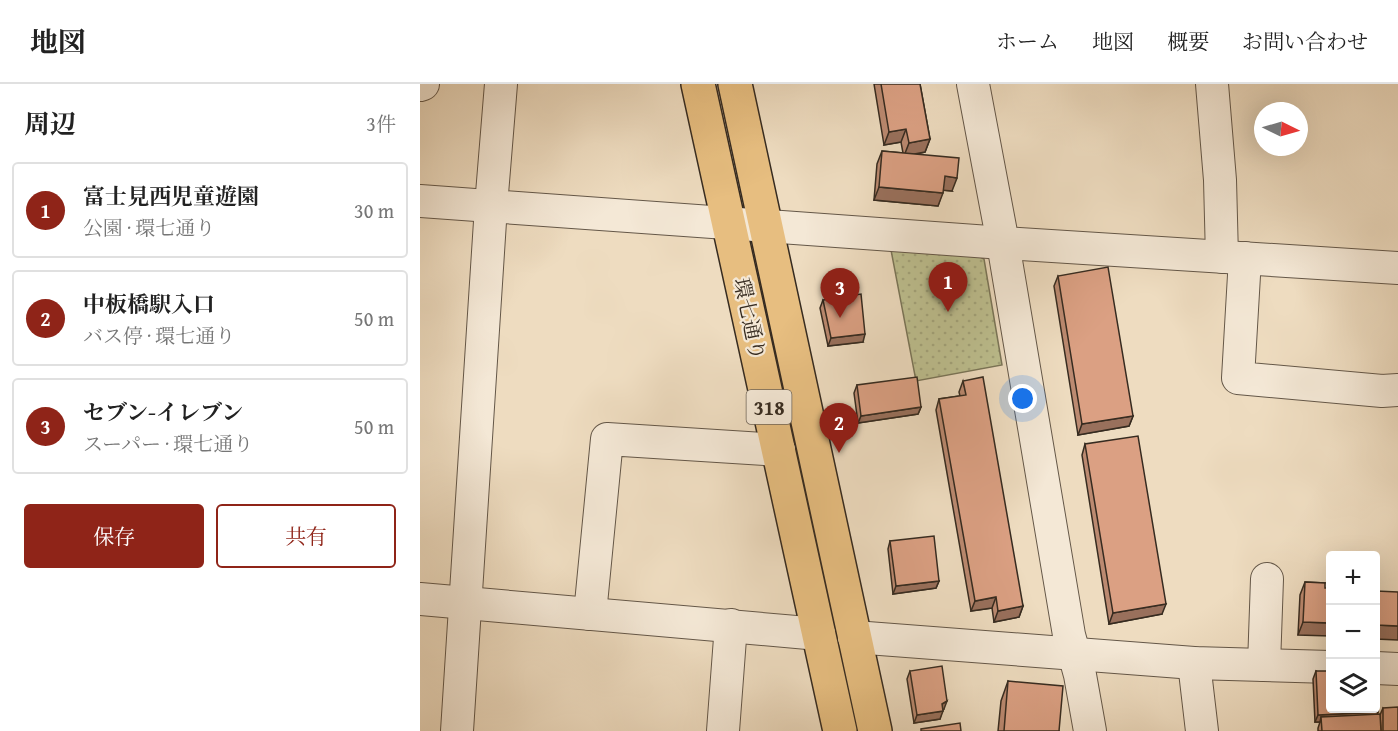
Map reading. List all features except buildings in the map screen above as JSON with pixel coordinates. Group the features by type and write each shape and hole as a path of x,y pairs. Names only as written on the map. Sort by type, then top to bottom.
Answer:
{"main road":[{"name":"環七通り","path":"698,84 840,731"},
{"name":"環七通り","path":"735,84 875,731"}],"street":[{"path":"457,731 501,84"},
{"path":"973,84 1003,243 1069,636 1080,675 1090,731"},
{"path":"1212,84 1220,180 1234,258 1238,378 1382,391 1398,390"},
{"path":"420,201 1003,243 1398,268"},
{"path":"590,614 607,439 778,450"},
{"path":"1264,666 1267,579"},
{"path":"420,599 819,634"},
{"path":"723,731 731,626"},
{"path":"854,637 1194,663 1326,667"},
{"path":"1194,663 1202,731"},
{"path":"1380,668 1398,669"}],"green space":[{"path":"891,250 978,256 984,259 1002,365 916,381"}],"place":[{"name":"富士見西児童遊園","path":"948,312"},
{"name":"セブン-イレブン","path":"840,318"},
{"name":"中板橋駅入口","path":"839,453"}]}
